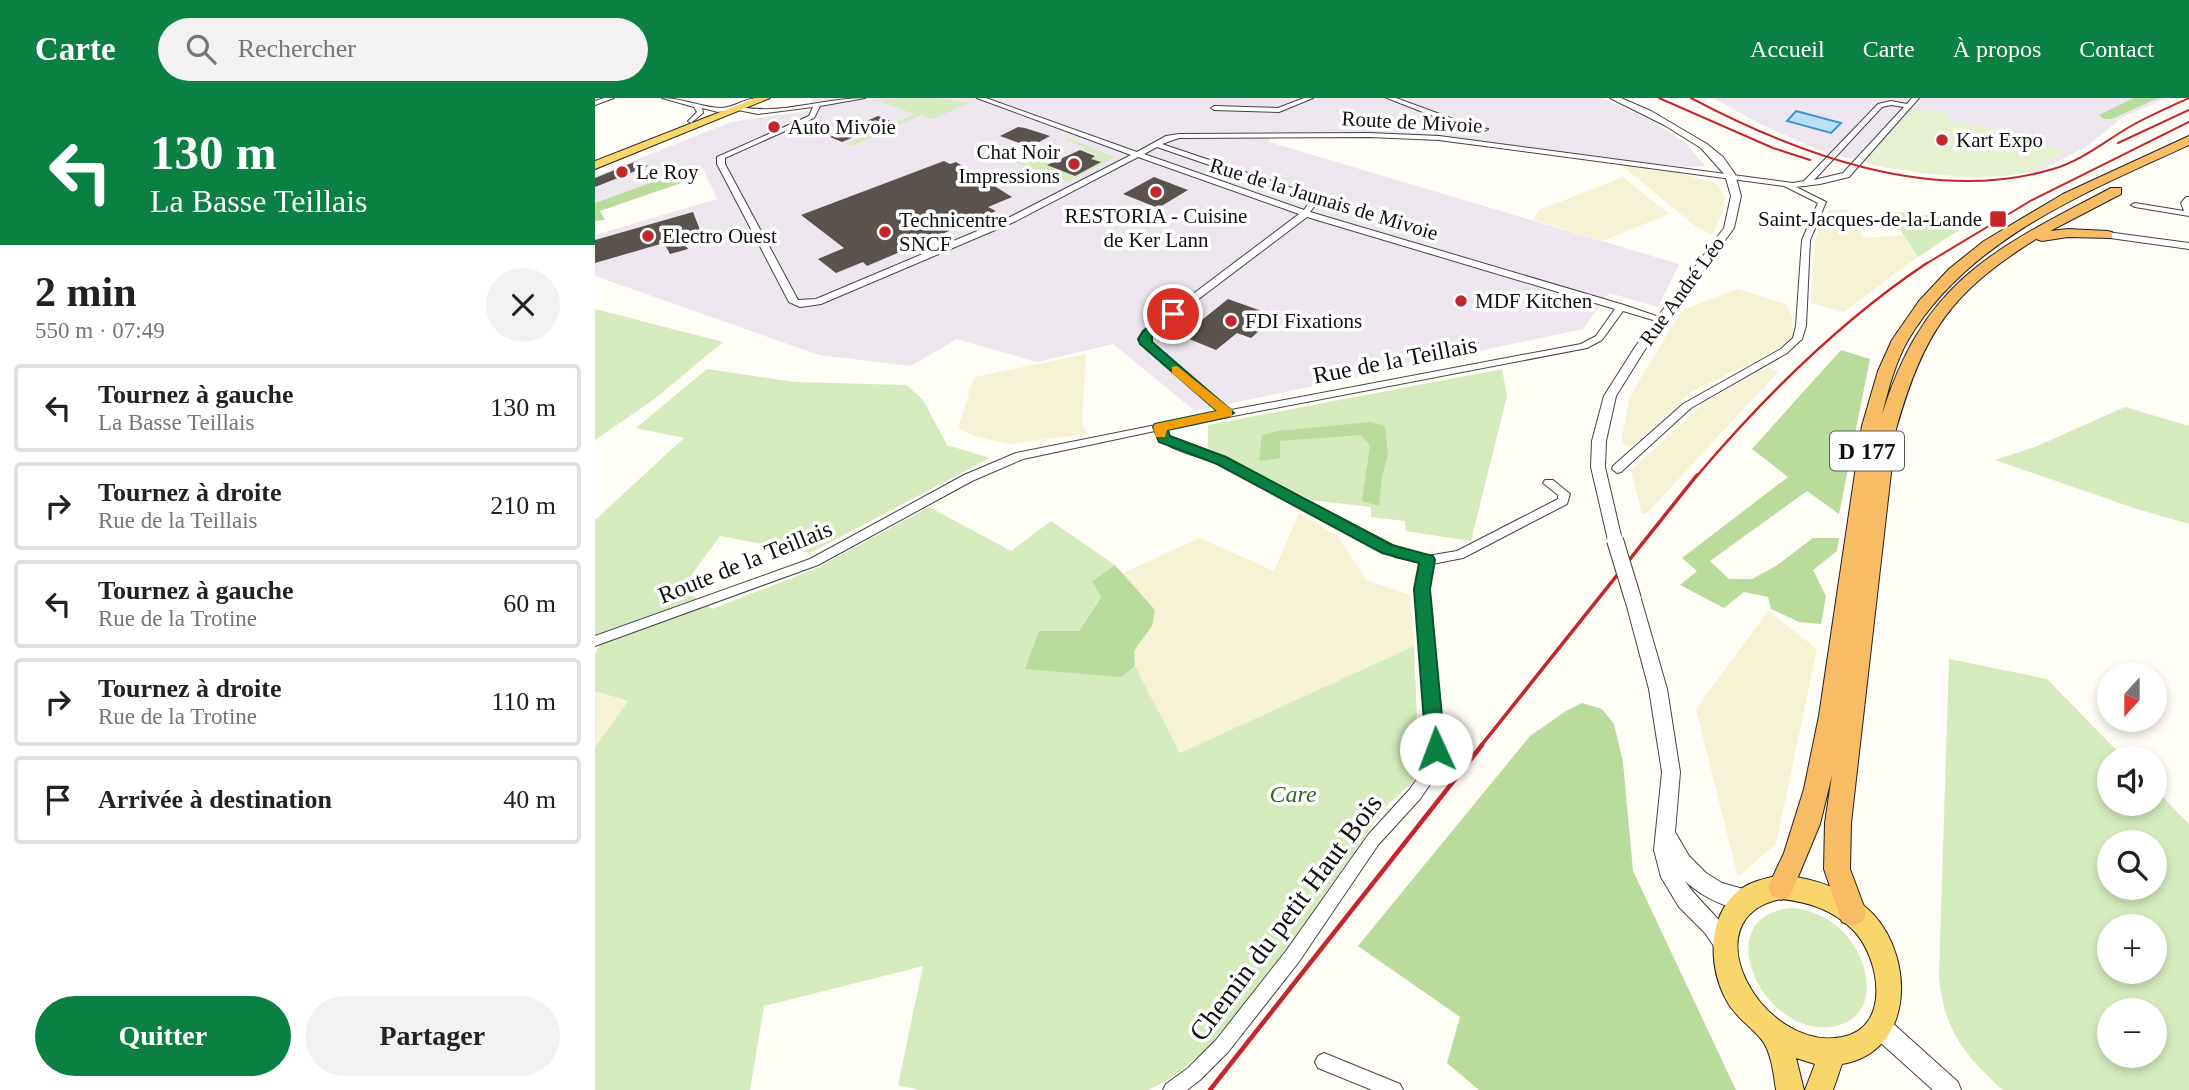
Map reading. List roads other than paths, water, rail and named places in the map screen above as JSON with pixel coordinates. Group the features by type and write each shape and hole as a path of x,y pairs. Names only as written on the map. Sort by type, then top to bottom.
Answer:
{"highway":[{"path":"2022,223 2189,140"},
{"name":"D 177","path":"1852,912 1837,869 1836,844 1887,429 1909,357 1947,300 1989,262 2055,221 2189,153"},
{"path":"2055,221 2055,211 2151,158"},
{"path":"2078,211 2087,222 2107,235"},
{"path":"2055,221 2091,233"},
{"path":"2022,223 2055,221 2107,235"},
{"name":"D 177","path":"1781,887 1798,847 1823,754 1871,426 1888,365 1914,316 1943,282 1970,258 2022,223"},
{"path":"1947,300 2038,238 2053,234 2107,235"}],"main road":[{"path":"595,158 739,104 765,98"},
{"path":"595,165 739,104"},
{"path":"1781,887 1818,893 1852,912 1882,952 1891,980 1889,1005 1880,1027 1857,1048 1833,1053 1795,1044 1773,1032 1736,993 1727,965 1729,927 1747,899 1781,887"},
{"path":"1773,1032 1788,1074 1790,1090"},
{"path":"1819,1090 1833,1053"}],"street":[{"path":"595,103 611,98"},
{"path":"665,98 739,104 769,111 862,98"},
{"name":"Rue de la Jaunais de Mivoie","path":"980,98 1305,214 1663,320"},
{"path":"1214,108 1279,110 1310,98"},
{"path":"1390,98 1474,128 1484,129"},
{"path":"1614,98 1699,141 1729,174"},
{"path":"1787,185 1806,184 1846,175 1916,98"},
{"path":"691,101 701,112 691,121"},
{"path":"1806,184 1881,105 1891,103 1908,106"},
{"path":"621,154 739,104"},
{"name":"Route de Mivoie","path":"817,105 816,112 805,121 721,157 721,164 766,253 794,302 800,304 817,302 973,237 1179,136 1398,135 1729,174 1787,185"},
{"path":"1157,145 1316,199 1305,214 1147,333 1146,344 1228,413"},
{"name":"Rue André Léo","path":"1667,835 1671,772 1658,689 1615,540 1598,467 1598,441 1610,396 1622,374 1729,228 1736,208 1736,191 1729,174"},
{"path":"1617,469 1686,405 1794,343 1801,331 1806,240 1822,202 1787,185"},
{"path":"2189,199 2185,203 2189,212"},
{"path":"2135,205 2189,212"},
{"path":"2107,235 2189,246"},
{"name":"Rue de la Teillais","path":"1160,427 1584,346 1599,338 1621,307"},
{"path":"1160,427 1161,435 1168,442 1211,456 1388,549 1427,560 1459,555 1563,501 1564,494 1549,482"},
{"name":"Route de la Teillais","path":"595,641 814,562 968,478 1020,456 1160,427"},
{"name":"Chemin du petit Haut Bois","path":"1172,1090 1200,1069 1222,1046 1292,957 1367,847 1421,786 1430,772 1436,739 1422,589 1427,560"},
{"path":"1667,835 1682,866 1691,874 1715,892 1747,899"},
{"path":"1667,835 1664,850 1671,877 1727,948"},
{"path":"1880,1027 1950,1090"},
{"path":"1324,1062 1394,1090"}],"water":[{"path":"1796,111 1841,123 1831,133 1787,121"}],"railway":[{"path":"1659,98 1773,148 1810,160"},
{"path":"1691,98 1732,119 1820,155 1913,177 1960,181 2007,179 2053,169 2084,155 2138,122 2189,98"},
{"path":"2118,143 2189,110"},
{"path":"1925,264 2032,200 2189,122"},
{"path":"1696,477 1748,418 1833,335 1925,264"},
{"path":"1480,747 1697,475"},
{"path":"1210,1090 1482,745"}],"place":[{"name":"Auto Mivoie","path":"774,127"},
{"name":"Kart Expo","path":"1942,140"},
{"name":"Chat Noir Impressions","path":"1074,164"},
{"name":"Le Roy","path":"622,172"},
{"name":"RESTORIA - Cuisine de Ker Lann","path":"1156,192"},
{"name":"Saint-Jacques-de-la-Lande","path":"1998,219"},
{"name":"Technicentre SNCF","path":"885,232"},
{"name":"Electro Ouest","path":"648,236"},
{"name":"MDF Kitchen","path":"1461,301"},
{"name":"FDI Fixations","path":"1231,321"}],"park label":[{"name":"Care","path":"1293,794"}]}
